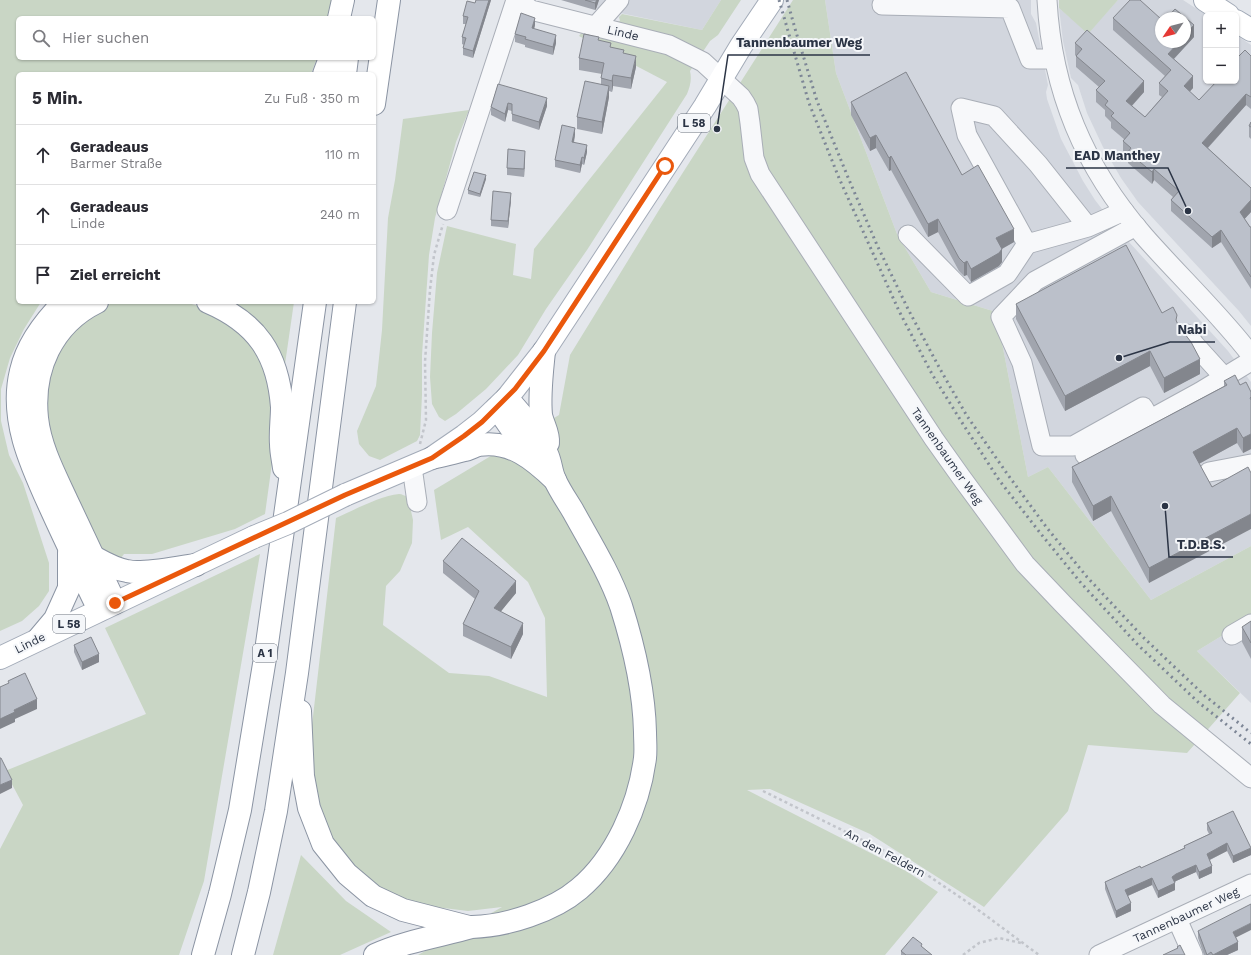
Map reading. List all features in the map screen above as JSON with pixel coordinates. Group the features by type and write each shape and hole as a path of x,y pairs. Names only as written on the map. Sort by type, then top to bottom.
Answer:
{"main road":[{"path":"339,16 343,0"},
{"path":"352,16 354,0"},
{"path":"376,90 389,0"},
{"name":"L 58","path":"540,357 722,80 741,46 772,0"},
{"path":"1205,0 1223,12"},
{"path":"1239,22 1251,30"},
{"path":"325,72 329,60"},
{"path":"345,72 347,60"},
{"path":"62,304 52,314 37,334 28,351 21,371 18,393 18,416 31,462 69,548 107,606"},
{"path":"94,304 74,316 51,343 37,380 36,400 37,420 48,458 92,556 107,606"},
{"path":"213,304 223,308 242,320 258,337 270,354 278,379 282,408 281,445 288,495"},
{"name":"A 1","path":"203,955 220,894 240,810 265,658 316,304"},
{"path":"242,955 259,892 276,811 297,673 345,304"},
{"path":"540,357 541,415 548,438 541,458"},
{"name":"Linde","path":"0,658 39,638 254,537 288,523 345,495 412,467 426,452 464,436 502,403 540,357"},
{"path":"297,673 302,738 303,776 309,808 323,844 347,874 373,896 403,910 472,927 481,927 527,917 554,906 579,889 599,869 616,844 637,797 646,757 642,686 634,648 620,604 600,558 555,480 502,403"},
{"path":"426,452 466,450 479,446 491,445 511,448 541,458"},
{"path":"39,638 55,619 69,588 69,548"},
{"path":"92,556 129,572 143,572 196,565"},
{"path":"375,955 409,943 472,927"}],"street":[{"name":"Linde","path":"447,210 517,0 531,10 595,27 632,34 669,45 703,62 722,80"},
{"path":"595,27 619,0"},
{"path":"1047,0 1049,28 1060,86 1072,120 1087,154 1100,178 1136,226 1213,310 1251,355"},
{"path":"882,5 1010,8 1030,59 1054,59"},
{"name":"Tannenbaumer Weg","path":"722,80 741,97 748,109 754,158 760,174 934,438 1025,564 1162,705 1251,778"},
{"path":"1027,244 967,135 961,108 994,116 1038,164 1088,227"},
{"path":"908,235 968,296 1006,274 1027,244 1088,227 1124,211"},
{"path":"1136,226 1035,281 1001,317 1022,363 1042,446 1073,446 1143,407 1150,419"},
{"path":"1187,334 1194,345 1224,377"},
{"path":"1085,455 1251,361"},
{"path":"1209,472 1251,464"},
{"path":"412,467 416,502"},
{"path":"1232,635 1251,624"},
{"name":"Tannenbaumer Weg","path":"1099,955 1251,884"},
{"path":"1177,919 1193,955"}],"path":[{"path":"426,452 425,362 430,290 434,255 447,210"},
{"name":"An den Feldern","path":"763,791 912,864 1039,955"},
{"path":"963,955 979,943 999,938 1024,943"}],"shaded area":[{"path":"599,0 721,0 702,30 596,8"},
{"path":"825,0 1031,0 1031,14 1036,23 1048,85 1046,92 1047,99 1061,139 1083,181 1095,200 1119,231 1228,351 1251,382 1251,546 1151,600 1048,467 1028,477 996,312 931,292 897,234 836,73"},
{"path":"1118,0 1183,0 1203,13 1203,84 1239,84 1239,37 1251,45 1251,326 1239,311 1138,202 1121,178 1103,147 1087,113 1078,85 1071,78 1063,41 1059,8 1088,33"},
{"path":"1251,618 1251,703 1197,651"}],"green space":[{"path":"0,0 332,0 330,16 16,16 16,60 316,60 312,72 16,72 16,304 40,304 24,329 10,358 1,389 1,421 9,455 23,483 49,563 49,591 39,606 22,621 0,631"},
{"path":"721,0 741,0 718,35 710,41 690,71 691,77 687,94 587,250 546,309 518,355 486,389 456,414 445,421 439,417 432,404 430,377 437,273 447,226 516,244 513,275 531,279 534,249 667,82 579,36 582,32 620,21 619,17 622,14 702,30"},
{"path":"793,0 825,0 836,73 897,234 931,292 996,312 1028,477 1048,467 1151,600 1251,546 1251,618 1197,651 1240,693 1187,753 1088,745 1068,811 984,907 870,834 770,789 747,790 906,871 938,892 885,955 418,955 502,907 468,911 435,907 398,897 371,882 345,858 328,833 319,802 313,766 312,725 336,518 384,497 399,494 408,497 413,520 412,543 400,571 386,586 383,625 449,673 489,676 547,697 545,618 528,582 468,527 441,540 434,490 559,415 570,355 659,210"},
{"path":"1059,0 1118,0 1088,34 1059,8"},
{"path":"469,110 456,142 435,218 429,255 422,355 420,435 417,441 380,460 369,456 359,444 357,431 376,386 382,330 388,218 395,180 403,119"},
{"path":"192,304 199,306 227,318 267,364 277,427 265,514 235,529 152,554 124,554 118,562 99,548 57,460 44,414 53,355 88,315 107,305"},
{"path":"233,304 294,304 284,371"},
{"path":"260,554 204,881 179,955 0,955 0,849 23,805 5,771 146,714 105,628"},
{"path":"301,855 346,901 391,932 340,955 273,955"}],"building":[{"path":"476,0 489,0 473,51 463,48 466,38 462,37 468,17 463,16 467,1 475,3"},
{"path":"585,0 597,0 595,3"},
{"path":"1130,0 1140,0 1155,14 1155,48 1174,48 1168,54 1193,76 1184,86 1199,100 1214,84 1239,84 1239,56 1245,50 1251,56 1251,97 1246,94 1202,143 1251,188 1251,200 1240,212 1251,227 1251,277 1221,230 1212,237 1171,200 1179,191 1154,169 1152,172 1128,152 1131,148 1123,141 1130,133 1111,116 1114,113 1105,105 1108,101 1096,90 1105,81 1076,56 1082,49 1075,43 1087,30 1144,81 1126,101 1145,117 1168,91 1159,83 1171,70 1113,18"},
{"path":"521,13 535,18 532,28 556,35 553,47 525,39 526,37 515,34"},
{"path":"584,34 599,37 598,40 611,43 610,47 624,50 623,53 636,56 631,78 613,75 612,81 601,78 604,63 579,58"},
{"path":"906,72 962,175 978,165 1014,229 996,238 1002,249 999,253 971,269 967,261 964,263 959,258 938,219 928,224 891,156 889,158 876,135 870,138 851,102"},
{"path":"585,81 609,86 602,122 577,117"},
{"path":"498,84 547,98 539,122 512,114 512,104 508,103 505,114 491,107"},
{"path":"562,125 575,128 572,142 587,145 584,158 582,157 580,165 555,160"},
{"path":"508,149 525,151 524,169 507,168"},
{"path":"474,172 486,175 480,194 468,190"},
{"path":"493,191 511,193 508,221 491,220"},
{"path":"1126,245 1162,313 1173,307 1177,315 1176,320 1178,325 1191,342 1200,359 1164,378 1150,351 1065,396 1016,304"},
{"path":"1235,375 1240,385 1246,382 1251,392 1251,434 1243,438 1237,428 1193,452 1212,487 1248,467 1251,473 1251,514 1149,568 1111,496 1093,506 1072,467 1227,385 1224,381"},
{"path":"462,538 516,581 494,608 523,623 511,647 463,624 479,591 443,561"},
{"path":"1251,621 1251,643 1242,627"},
{"path":"91,637 99,654 82,662 74,645"},
{"path":"25,673 37,699 14,710 15,712 0,719 0,687 9,683 8,681"},
{"path":"0,758 12,780 0,785"},
{"path":"1233,811 1251,848 1233,856 1227,843 1207,854 1212,866 1199,872 1196,865 1176,874 1172,877 1175,883 1158,891 1152,878 1125,890 1131,903 1116,911 1105,882 1185,848 1184,846 1212,833 1207,823"},
{"path":"1251,904 1251,923 1233,932 1238,942 1213,955 1211,952 1207,955 1198,931"},
{"path":"913,937 932,955 906,955 901,951"},
{"path":"1180,945 1185,955 1163,955 1178,948 1177,947"}],"railway":[{"path":"779,0 809,103 839,178 899,311 932,374 961,421 999,480 1081,583 1137,644 1198,702 1251,744"},
{"path":"787,0 817,101 877,245 908,309 967,416 1047,528 1087,577 1144,638 1204,695 1251,733"}],"place":[{"name":"Tannenbaumer Weg","path":"717,129"},
{"name":"EAD Manthey","path":"1188,211"},
{"name":"Nabi","path":"1119,358"},
{"name":"T.D.B.S.","path":"1165,506"}],"route":[{"path":"115,603 345,495 432,458 482,422 515,389 544,351 665,166"}]}
